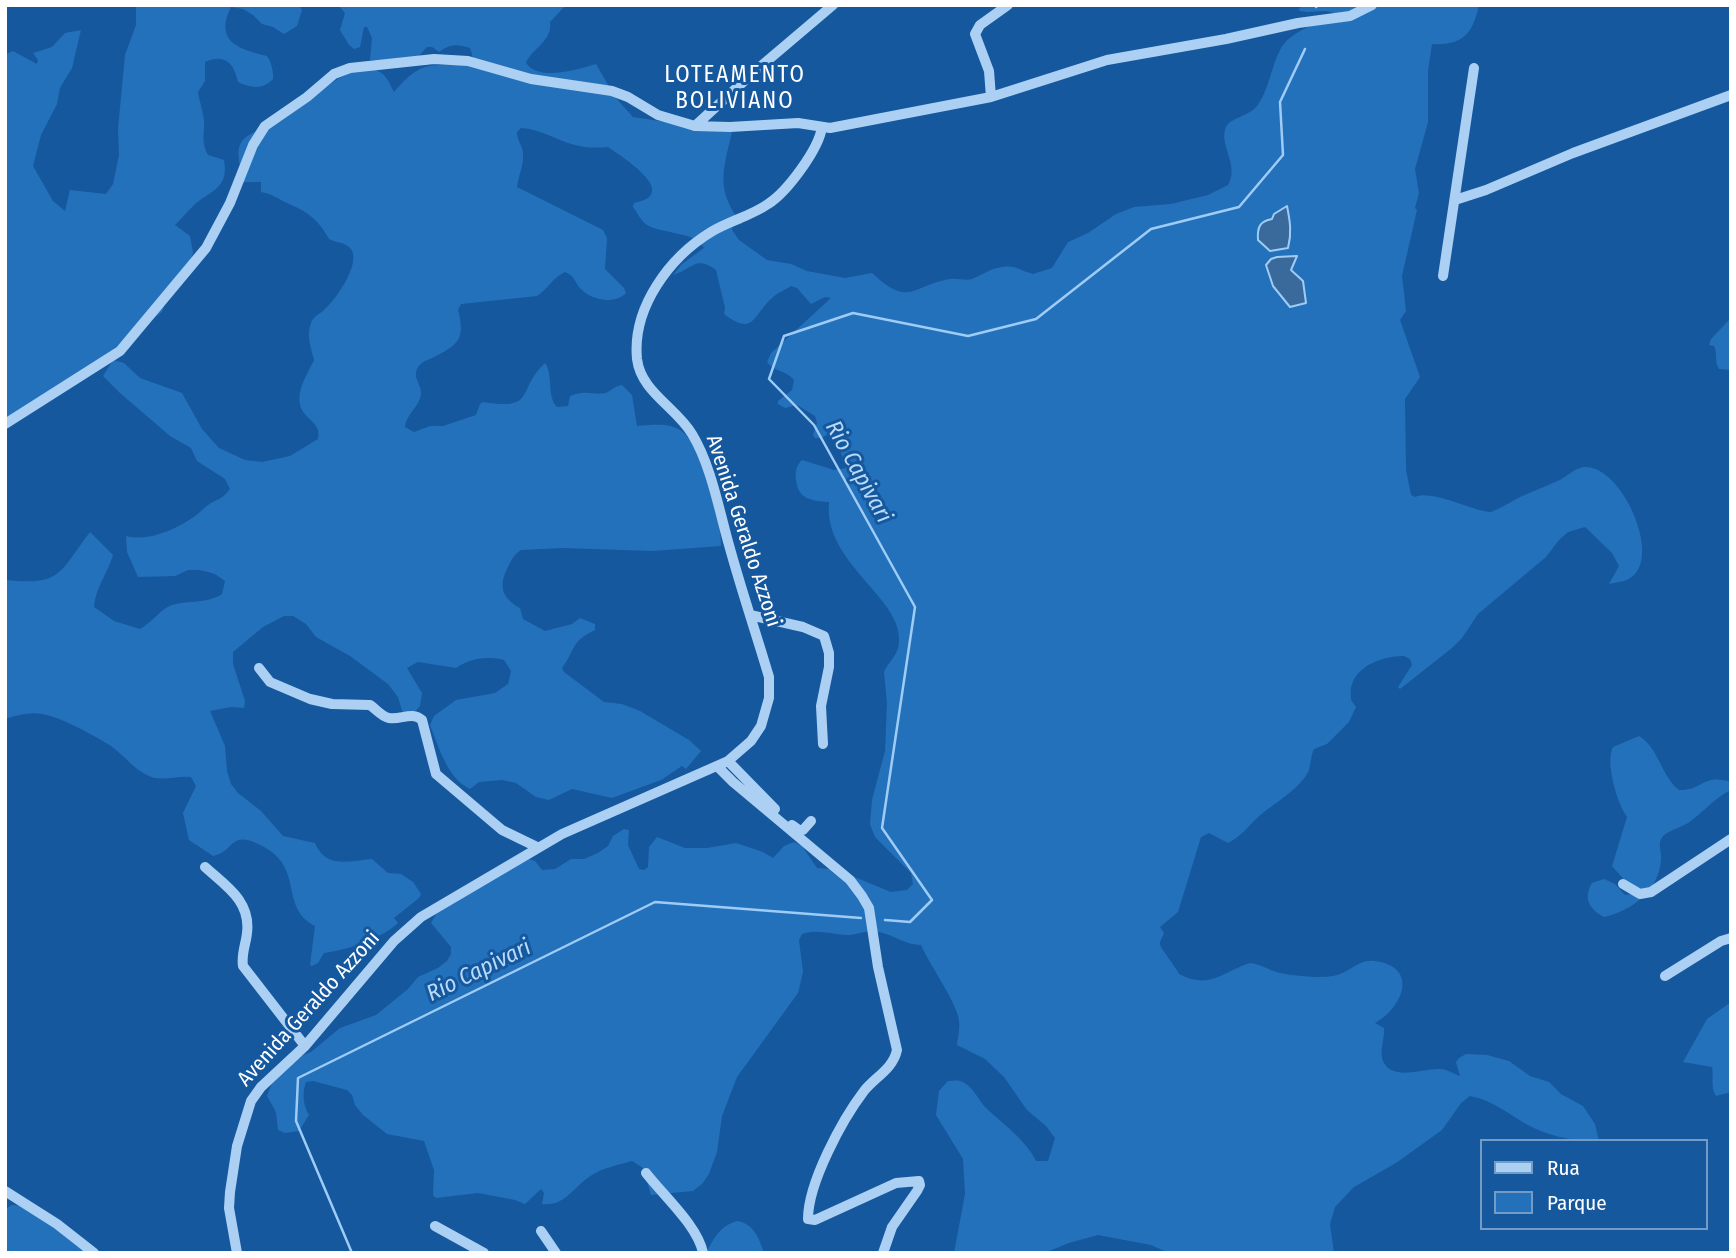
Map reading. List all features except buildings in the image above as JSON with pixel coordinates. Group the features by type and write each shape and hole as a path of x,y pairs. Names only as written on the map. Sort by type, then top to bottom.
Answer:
{"street":[{"path":"695,126 754,72 834,7 833,5"},
{"path":"991,97 989,71 975,34 980,25 1008,5"},
{"path":"5,425 120,351 206,248 230,204 253,145 265,126 339,72 358,66 421,60 468,61 531,79 612,91 658,115 695,126 797,123 822,127 842,126 991,97 1108,60 1298,23 1350,16 1372,5"},
{"path":"1443,276 1474,68"},
{"path":"1455,200 1731,95"},
{"name":"Avenida Geraldo Azzoni","path":"237,1253 229,1208 230,1192 237,1146 247,1111 261,1087 305,1046 394,941 421,917 537,847 603,815 723,764 751,741 761,726 769,698 769,677 699,448 676,413 645,383 639,369 637,343 648,303 670,265 713,231 770,203 789,184 816,146 822,127"},
{"path":"750,615 803,627 824,636 830,667 821,706 824,744"},
{"path":"259,668 270,682 310,699 332,704 370,705 389,718 414,715 419,717 436,774 502,830 537,847"},
{"path":"723,764 794,827 803,830 811,821"},
{"path":"723,764 733,782 850,880 869,908 878,967 897,1050 893,1062 862,1093 828,1149 820,1169 808,1219 815,1220 896,1183 919,1181 917,1191 892,1227 883,1253"},
{"path":"1623,884 1640,894 1651,892 1731,839"},
{"path":"205,867 235,894 245,907 247,919 243,966 305,1046"},
{"path":"1665,975 1721,941 1731,938"},
{"path":"646,1173 694,1231 704,1253"},
{"path":"5,1191 57,1224 94,1253"},
{"path":"435,1226 484,1253"},
{"path":"541,1231 556,1253"}],"green space":[{"path":"136,5 299,5 302,10 297,26 284,34 262,24 243,9 231,7 226,19 227,36 238,46 267,56 273,79 265,85 252,87 238,82 231,65 223,59 205,62 205,81 198,92 204,120 204,144 208,155 224,160 224,177 218,187 195,204 175,225 190,236 193,253 188,268 168,295 162,312 109,353 5,425 5,55 13,51 37,64 38,60 33,53 52,47 65,33 81,30 72,68 60,88 57,104 41,135 33,166 53,201 65,211 70,190 106,194 113,184 119,155 118,129 125,55 136,25"},
{"path":"338,5 566,5 550,22 548,34 526,63 532,69 549,73 596,64 615,97 633,117 732,132 724,180 728,201 742,224 733,224 732,230 739,240 767,260 845,278 872,273 895,290 910,292 950,279 972,279 998,268 1011,267 1033,274 1052,268 1068,242 1088,233 1116,214 1134,207 1171,204 1208,195 1228,185 1232,170 1224,134 1226,127 1231,121 1257,106 1284,44 1304,29 1335,16 1329,12 1298,10 1303,5 1479,5 1465,36 1452,43 1432,44 1428,71 1428,122 1415,169 1419,193 1402,276 1406,311 1400,320 1420,377 1405,399 1406,470 1411,495 1441,498 1491,512 1560,480 1577,469 1584,467 1598,470 1611,479 1632,511 1639,529 1641,563 1631,577 1609,584 1619,566 1612,553 1585,527 1568,532 1546,557 1478,614 1452,648 1400,689 1398,687 1412,665 1410,659 1404,656 1373,662 1360,671 1351,686 1351,700 1356,707 1349,722 1327,744 1314,749 1309,770 1299,784 1228,843 1209,833 1201,837 1178,912 1160,927 1164,933 1160,944 1179,974 1199,980 1216,978 1250,963 1280,973 1313,977 1337,975 1369,961 1388,964 1402,979 1402,988 1393,1007 1375,1023 1384,1028 1382,1057 1387,1067 1401,1072 1443,1069 1460,1076 1456,1062 1466,1054 1487,1055 1509,1061 1530,1076 1549,1082 1561,1094 1583,1106 1595,1124 1599,1139 1570,1139 1550,1134 1526,1124 1487,1101 1470,1096 1461,1103 1442,1130 1396,1163 1354,1187 1335,1207 1330,1224 1334,1253 1169,1253 1151,1245 1098,1235 1044,1253 954,1253 965,1194 963,1159 936,1115 939,1091 948,1081 960,1081 968,1086 987,1109 1020,1139 1036,1161 1048,1161 1055,1138 1046,1126 1027,1110 1004,1077 985,1059 957,1045 959,1023 956,1009 921,945 875,931 846,935 818,932 802,934 799,940 803,972 798,993 737,1077 722,1116 717,1152 709,1174 693,1191 651,1195 643,1168 632,1161 594,1174 556,1203 542,1204 544,1193 541,1189 525,1204 478,1193 436,1198 433,1195 434,1170 424,1141 387,1134 363,1115 347,1090 313,1081 306,1082 304,1103 309,1115 299,1131 285,1133 278,1130 276,1112 267,1096 272,1083 294,1059 311,1052 340,1028 376,1015 408,989 418,977 447,961 451,947 431,923 438,911 529,859 535,861 542,870 555,869 571,859 584,859 598,853 608,846 613,836 624,829 629,830 628,845 639,869 644,870 648,867 649,847 657,837 685,848 707,848 736,843 773,858 784,846 794,842 802,846 817,868 852,876 891,892 907,890 913,884 911,873 875,837 870,824 872,800 885,751 887,704 884,672 898,647 897,627 889,611 838,544 830,524 829,502 807,498 797,487 796,472 802,460 834,470 846,468 839,447 843,437 833,432 815,438 815,416 797,405 785,408 778,404 778,401 792,390 794,380 767,362 771,353 831,298 825,297 811,304 797,288 791,286 772,298 752,321 741,324 734,321 724,314 716,270 698,263 673,275 682,264 704,248 695,239 654,228 643,221 633,207 634,203 647,198 652,192 651,184 644,175 608,147 579,146 528,129 521,128 517,132 523,158 517,187 603,230 607,238 605,269 626,293 609,300 590,296 565,272 537,296 461,304 458,310 461,327 459,339 451,348 424,361 418,367 416,377 421,389 420,398 405,427 414,432 430,426 443,426 476,415 483,402 511,404 519,401 545,363 552,397 557,407 568,406 570,396 606,393 622,385 632,395 637,426 668,426 684,433 697,454 709,487 721,546 652,551 562,548 521,550 514,556 504,575 503,587 510,601 520,608 523,619 545,631 572,624 580,618 595,624 595,630 581,638 574,646 562,668 564,672 604,702 622,704 640,711 689,740 701,751 686,769 682,766 661,780 612,798 572,789 549,800 536,797 516,783 502,780 479,782 470,789 450,770 430,725 434,716 456,700 495,693 508,684 511,671 504,660 479,659 456,668 418,662 407,668 422,693 420,706 409,718 402,711 398,697 388,684 350,656 316,637 306,624 293,616 284,616 263,627 233,652 233,664 245,701 244,708 231,707 210,711 225,746 231,784 261,811 283,836 315,843 325,857 339,862 372,859 388,873 401,874 413,882 421,894 394,918 398,923 391,929 363,943 324,953 318,963 312,966 315,926 304,918 297,908 288,875 274,854 255,843 241,840 213,856 189,840 183,813 196,786 191,777 149,776 104,742 78,727 50,716 37,713 5,719 5,580 38,581 58,573 90,532 113,555 94,607 114,621 140,629 172,605 210,599 222,594 225,581 215,574 200,570 188,570 175,576 138,577 127,552 126,536 153,536 171,530 195,516 230,489 225,479 197,461 191,448 170,436 103,376 113,360 124,363 140,378 182,393 202,429 219,448 245,460 262,462 290,456 318,439 317,428 304,413 299,398 314,360 309,332 314,318 331,303 342,287 351,269 353,253 347,245 329,239 321,226 307,213 261,192 261,182 243,182 240,145 250,134 285,118 329,85 355,71 378,71 386,78 394,92 411,75 426,67 468,65 474,61 470,48 457,45 439,52 427,47 417,58 409,61 370,60 372,38 367,27 364,27 360,47 354,49 340,30 345,13"},
{"path":"1729,320 1731,370 1719,369 1714,346 1709,345 1711,339"},
{"path":"1639,736 1646,741 1679,790 1721,780 1731,782 1731,790 1688,823 1663,836 1659,871 1649,890 1624,910 1604,917 1589,903 1588,894 1592,883 1604,879 1615,884 1625,895 1634,891 1612,866 1627,817 1616,793 1610,762 1613,747"},
{"path":"1731,1002 1731,1092 1716,1096 1712,1067 1683,1062 1707,1019"},
{"path":"12,1205 23,1206 90,1253 5,1253 5,1209"},
{"path":"737,1221 752,1228 764,1253 706,1253 722,1229"}],"shaded area":[{"path":"1287,206 1290,227 1288,248 1270,251 1258,240 1259,228"},
{"path":"1297,256 1291,270 1303,281 1306,303 1290,307 1273,286 1266,265 1277,257"}],"waterway":[{"name":"Rio Capivari","path":"885,920 910,922 932,900 882,828 915,607 814,425 769,379 784,336 853,313 968,336 1036,319 1151,229 1239,207 1283,155 1280,102 1305,49"},
{"name":"Rio Capivari","path":"352,1253 296,1121 298,1078 655,902 861,918"}],"district":[{"name":"LOTEAMENTO BOLIVIANO","path":"735,89"}]}
